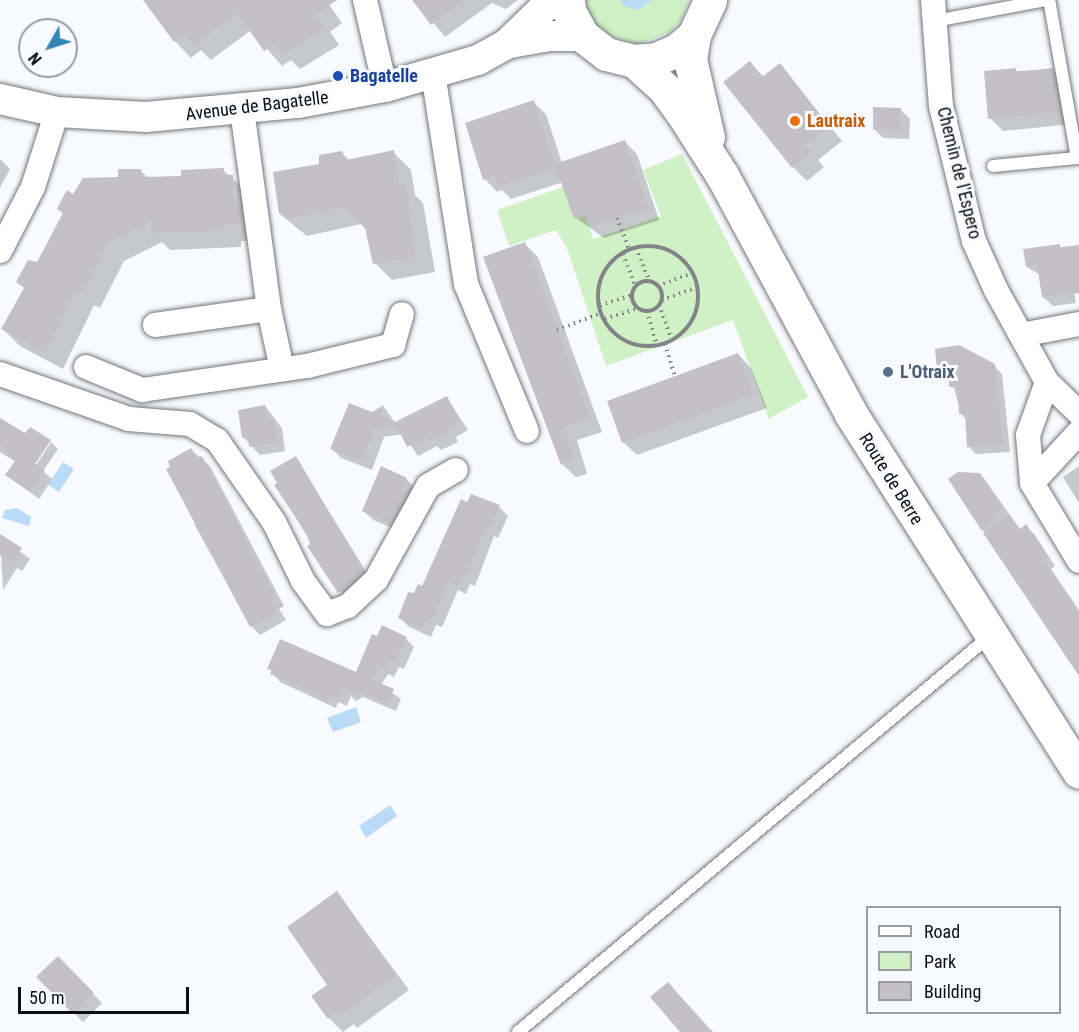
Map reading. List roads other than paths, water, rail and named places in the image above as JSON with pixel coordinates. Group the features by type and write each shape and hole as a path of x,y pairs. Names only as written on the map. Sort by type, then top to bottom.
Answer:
{"main road":[{"path":"568,0 569,11 583,36 606,54 634,61 656,59 677,50 694,35 710,0"},
{"name":"Route de Berre","path":"694,35 690,59 704,125 722,176"},
{"name":"Route de Berre","path":"634,61 666,91 722,176 846,405 1079,772"}],"street":[{"path":"365,0 385,87"},
{"name":"Avenue de Bagatelle","path":"0,99 57,112 146,117 242,110 385,87 478,60 507,44 552,0"},
{"name":"Chemin de l'Espero","path":"934,10 941,106 974,241 1047,382 1079,413"},
{"name":"Avenue de Bagatelle","path":"507,44 549,36 583,36"},
{"path":"433,73 466,284 527,431"},
{"path":"242,110 269,309 282,369"},
{"path":"0,251 33,187 57,112"},
{"path":"155,325 269,309"},
{"path":"86,366 142,390 282,369 393,345 402,314"},
{"path":"1021,335 1079,324"},
{"path":"0,374 129,419 190,424 216,440 274,522 303,581 327,614 348,606 376,580 428,486 456,470"},
{"path":"1047,382 1028,435 1032,483 1079,561"},
{"path":"1032,483 1079,432"}],"lane":[{"path":"934,10 1048,0 1077,158 993,166"},
{"path":"518,1032 991,635"}],"water":[{"path":"620,0 652,0 638,10 624,6"},
{"path":"63,462 74,469 59,492 48,485"},
{"path":"17,508 31,517 29,526 2,518 5,510"},
{"path":"356,707 361,722 333,732 327,718"},
{"path":"390,805 397,816 366,838 359,826"}],"place":[{"name":"Bagatelle","path":"338,76"},
{"name":"Lautraix","path":"795,121"},
{"name":"L'Otraix","path":"888,372"}]}
